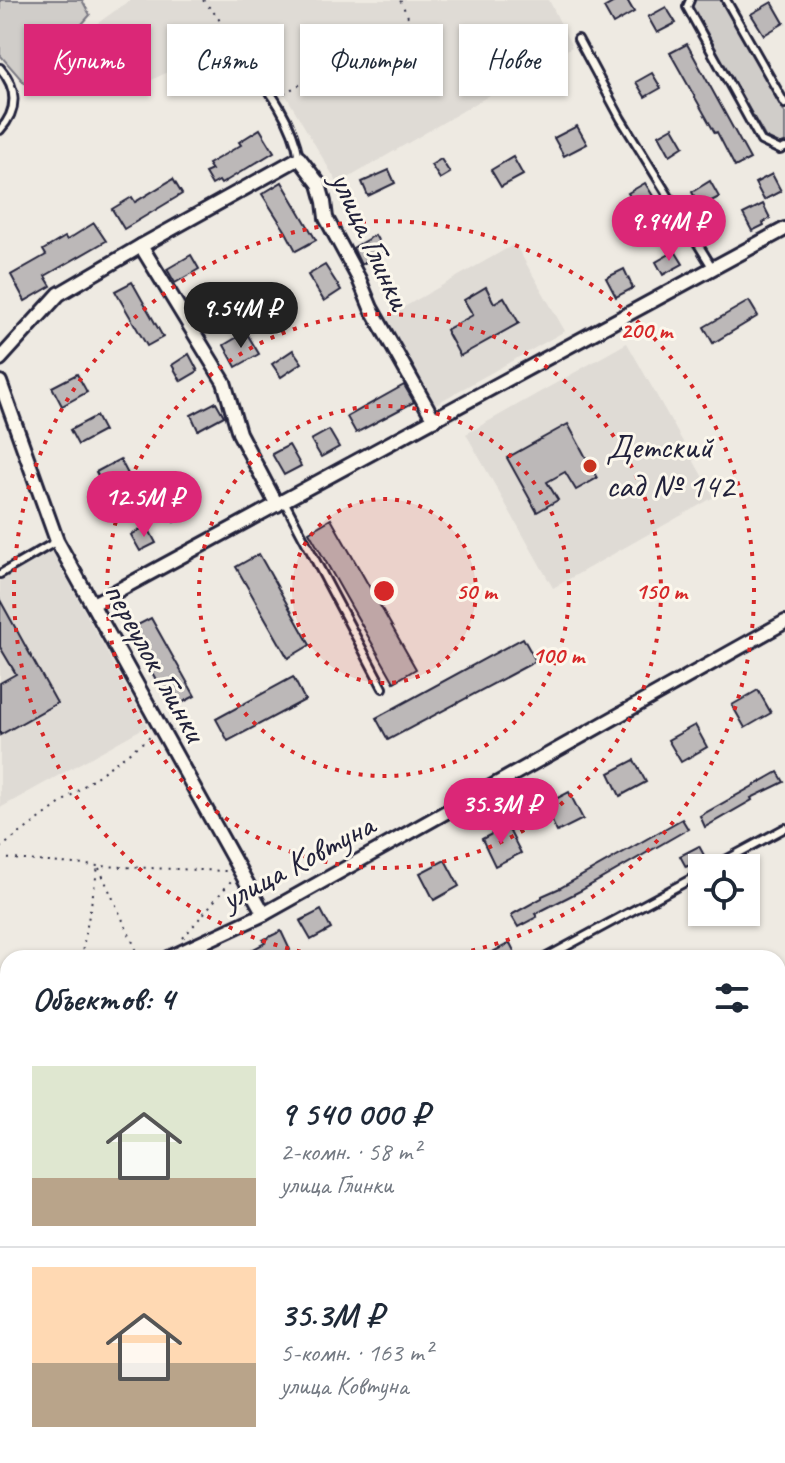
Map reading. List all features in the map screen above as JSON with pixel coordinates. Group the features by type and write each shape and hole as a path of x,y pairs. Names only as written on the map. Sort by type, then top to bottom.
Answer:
{"street":[{"name":"улица Глинки","path":"0,359 59,294 299,158 319,184 326,218 371,308 434,420"},
{"path":"93,604 785,229"},
{"path":"141,246 224,382 239,433 280,503"},
{"name":"переулок Глинки","path":"0,382 57,541 264,914"},
{"name":"улица Ковтуна","path":"177,950 264,914 785,622"}],"lane":[{"path":"690,0 687,7 761,141 780,150 785,148"},
{"path":"726,0 785,104"},
{"path":"578,39 621,119 713,268"},
{"path":"0,68 15,99 11,116 0,130"},
{"path":"272,96 297,142 299,158"},
{"path":"280,503 383,688"},
{"path":"0,574 57,541"},
{"path":"737,854 785,828"},
{"path":"560,950 688,881"}],"path":[{"path":"203,0 222,24"},
{"path":"274,99 411,23 400,0"},
{"path":"0,848 162,729"},
{"path":"0,858 98,866 239,871"},
{"path":"82,950 98,866"},
{"path":"98,866 136,950"},
{"path":"174,950 239,871"}],"shaded area":[{"path":"0,0 82,0 90,15 82,24 24,24 24,83 0,55"},
{"path":"130,0 549,0 561,24 459,24 459,96 488,96 338,184 284,92 284,24 167,24 167,72 151,80 151,24 97,24"},
{"path":"692,0 722,0 785,113 785,144 777,145 767,140 693,11"},
{"path":"515,244 565,331 432,406 383,319"},
{"name":"Детский сад № 142","path":"627,343 714,497 553,588 466,434"},
{"path":"52,551 147,726 0,808 0,581"}],"building":[{"path":"618,0 627,0 634,12 613,24 604,8"},
{"path":"772,2 784,23 764,35 751,14"},
{"path":"666,7 676,23 657,33 648,17"},
{"path":"687,44 750,159 735,167 670,53"},
{"path":"652,73 661,88 645,97 636,82"},
{"path":"577,126 587,144 564,156 554,138"},
{"path":"673,127 684,146 670,155 659,135"},
{"path":"260,129 274,152 221,184 219,181 212,185 205,173 212,170 208,164 241,145 239,142"},
{"path":"513,157 523,175 501,187 491,170"},
{"path":"441,159 450,173 440,179 431,165"},
{"path":"389,170 395,183 368,196 362,182"},
{"path":"772,174 781,191 764,200 755,183"},
{"path":"173,179 182,194 124,229 112,209 132,197 135,202"},
{"path":"710,181 719,197 700,207 692,192"},
{"path":"282,182 316,240 296,251 262,194"},
{"path":"645,183 653,196 636,206 628,193"},
{"path":"763,204 770,218 752,231 743,214"},
{"path":"94,223 106,241 45,276 51,286 25,301 11,275 46,255 43,250"},
{"path":"375,235 384,251 361,265 353,248"},
{"path":"675,251 683,264 663,275 656,262"},
{"path":"191,255 199,269 175,283 167,269"},
{"path":"325,265 341,290 324,301 308,275"},
{"path":"624,269 633,288 616,297 606,278"},
{"path":"132,282 163,337 147,346 115,291"},
{"path":"486,287 494,303 504,297 519,323 460,356 446,330 473,315 464,300"},
{"path":"211,298 221,313 203,325 193,309"},
{"path":"749,301 758,316 713,343 704,327"},
{"path":"246,332 259,354 236,367 224,345"},
{"path":"293,350 302,363 281,377 272,364"},
{"path":"189,354 198,371 181,381 172,365"},
{"path":"77,374 87,392 62,406 52,387"},
{"path":"404,385 414,402 356,433 347,417"},
{"path":"216,402 224,416 198,430 191,415"},
{"path":"96,416 104,431 78,445 70,430"},
{"path":"568,424 597,478 576,490 565,472 547,482 558,500 537,512 507,458"},
{"path":"329,430 339,447 321,457 311,440"},
{"path":"289,445 301,466 284,475 272,454"},
{"path":"120,459 128,474 104,487 96,472"},
{"path":"185,494 194,511 174,522 165,506"},
{"path":"331,519 416,669 394,682 309,532"},
{"path":"147,526 156,543 140,551 131,535"},
{"path":"259,554 310,645 288,658 236,567"},
{"path":"0,600 57,703 0,735 0,683 16,674 0,647"},
{"path":"151,618 195,696 172,708 128,630"},
{"path":"523,638 536,661 388,740 376,718"},
{"path":"293,677 305,700 228,741 216,719"},
{"path":"758,690 771,713 745,728 732,705"},
{"path":"695,725 707,747 681,762 668,740"},
{"path":"634,760 646,782 620,796 609,773"},
{"path":"778,772 784,782 751,798 705,827 700,816"},
{"path":"569,792 583,819 557,832 544,805"},
{"path":"682,819 688,829 535,914 537,917 518,927 511,915"},
{"path":"507,826 521,853 495,866 482,839"},
{"path":"699,846 703,854 688,854 686,867 680,856"},
{"path":"445,860 459,886 434,900 420,873"},
{"path":"321,910 331,929 311,940 300,921"},
{"path":"281,931 290,950 252,950 265,943 263,940"},
{"path":"510,943 514,950 496,950"}],"place":[{"name":"Детский сад № 142","path":"590,466"}]}
